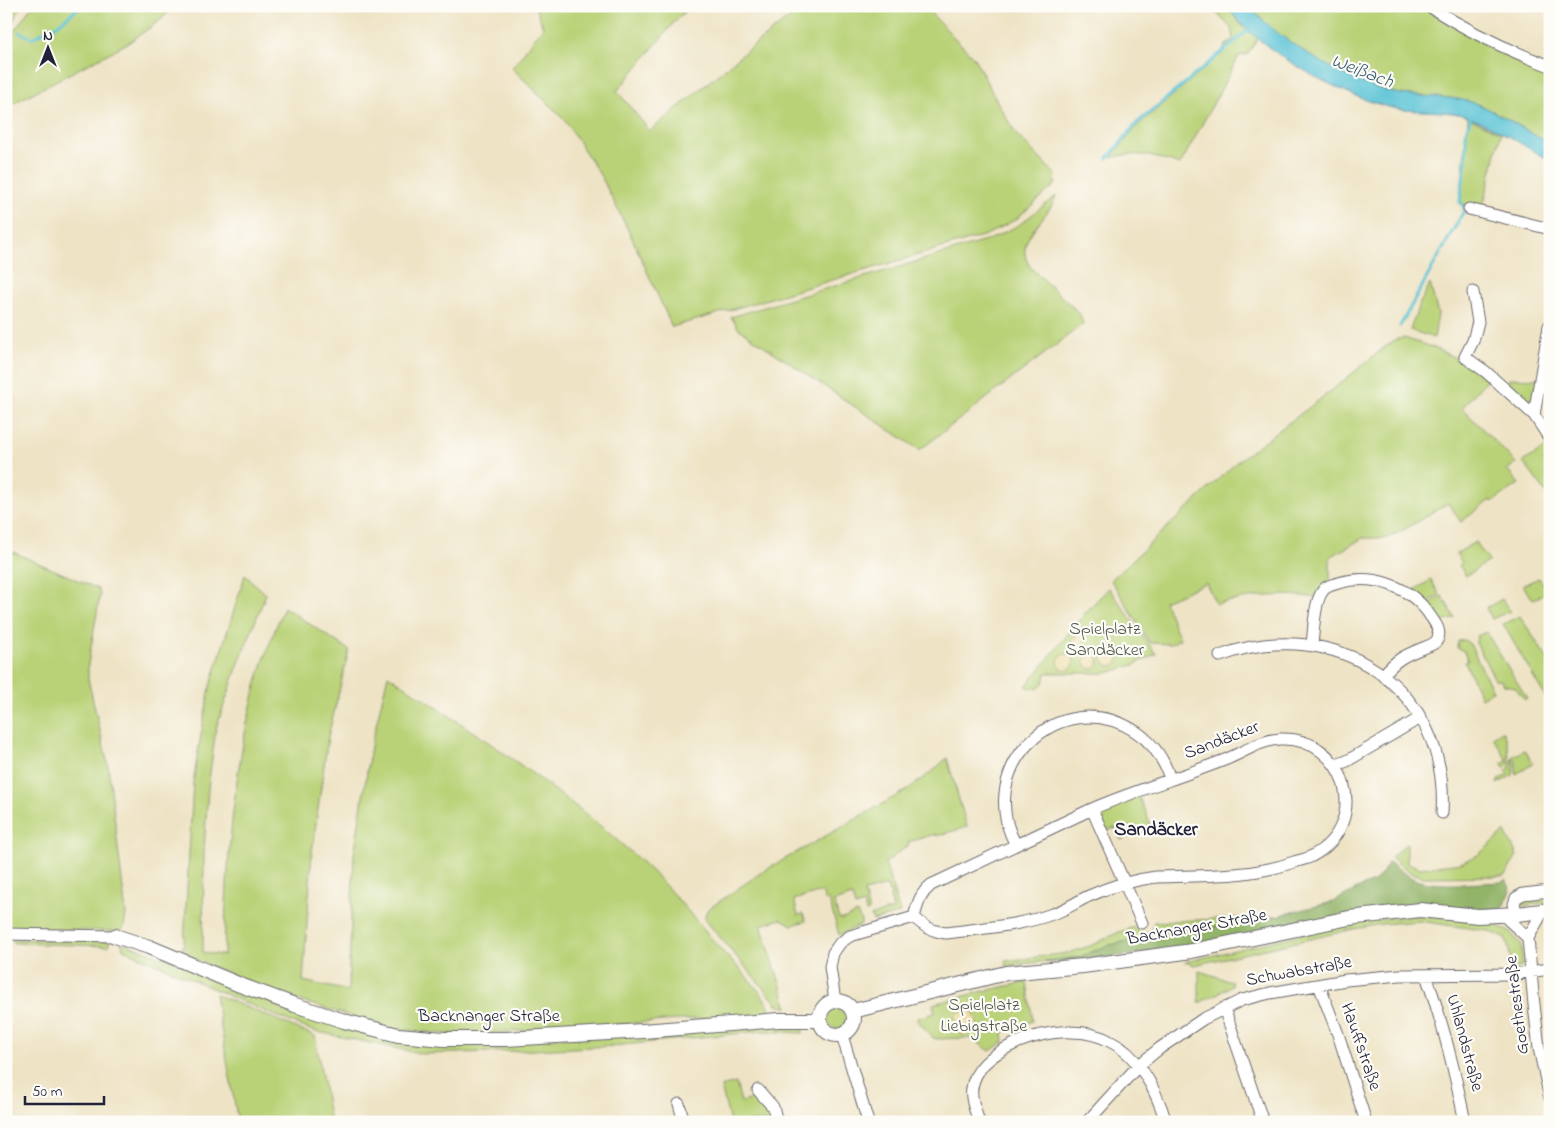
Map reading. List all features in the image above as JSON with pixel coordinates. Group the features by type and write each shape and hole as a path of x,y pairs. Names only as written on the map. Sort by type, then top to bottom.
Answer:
{"street":[{"path":"1429,6 1486,39 1550,66"},
{"path":"1468,209 1550,228"},
{"path":"1473,292 1478,322 1465,358 1486,372 1534,414 1550,439"},
{"path":"1534,414 1548,326"},
{"path":"1312,644 1318,598 1323,590 1344,582 1362,580 1387,583 1403,590 1418,600 1437,626 1438,636 1435,643 1398,659 1382,675"},
{"path":"1220,656 1258,645 1278,643 1312,644 1337,650 1353,657 1382,675 1411,704 1431,741 1440,769 1442,813"},
{"path":"1016,845 1004,810 1008,776 1016,758 1027,744 1039,733 1055,724 1070,719 1093,717 1111,720 1126,726 1139,734 1152,746 1164,762 1170,779"},
{"path":"1336,765 1347,761 1420,718"},
{"name":"Sandäcker","path":"1270,740 1299,740 1322,751 1336,765 1345,787 1345,812 1342,823 1330,843 1312,856 1278,868 1253,873 1156,877 1124,883 1089,896 1056,913 1021,922 946,933 935,932 914,917 919,899 924,891 931,886 1092,809 1126,794 1170,779 1228,758 1270,740"},
{"path":"1092,809 1142,923"},
{"path":"1517,914 1514,904 1516,898 1523,894 1550,891"},
{"name":"Backnanger Straße","path":"854,1011 1006,973 1083,966 1192,951 1349,918 1420,910 1478,916 1546,911"},
{"name":"Goethestraße","path":"1546,911 1528,938 1530,973 1540,1048 1550,1098"},
{"name":"Goethestraße","path":"1503,915 1528,938"},
{"path":"835,1001 830,967 833,953 840,942 850,936 914,917"},
{"path":"6,934 115,936"},
{"name":"Backnanger Straße","path":"115,936 149,947 240,985 295,1005 344,1021 398,1035 444,1040 506,1039 644,1031 779,1020 820,1020"},
{"name":"Schwabstraße","path":"1087,1122 1138,1066 1179,1034 1224,1008 1258,996 1355,979 1426,975 1514,974 1550,969"},
{"name":"Uhlandstraße","path":"1426,975 1441,1018 1465,1122"},
{"name":"Hauffstraße","path":"1319,985 1338,1034 1366,1122"},
{"path":"835,1001 844,1002 854,1011 853,1026 849,1032 842,1035 834,1036 827,1033 821,1025 820,1020 824,1007 827,1004 835,1001"},
{"path":"1224,1008 1263,1122"},
{"path":"979,1122 972,1098 972,1088 975,1079 994,1055 1014,1044 1052,1033 1069,1031 1097,1035 1113,1042 1129,1055 1152,1088 1166,1122"},
{"path":"842,1035 868,1122"},
{"path":"758,1090 773,1107 777,1122"},
{"path":"679,1104 684,1122"}],"green space":[{"path":"6,6 21,6 12,23 6,26"},
{"path":"32,6 174,6 162,19 128,43 6,107 6,42"},
{"path":"535,6 691,6 677,19 617,91 650,131 745,52 805,6 924,6 974,58 1016,134 1056,175 1055,185 1015,220 986,235 672,327 632,238 602,178 564,119 512,68 543,27"},
{"path":"1210,6 1227,6 1242,26 1258,38 1248,54 1239,56 1180,165 1154,157 1137,155 1111,158 1138,125 1225,51 1224,47 1233,39 1231,28"},
{"path":"1249,6 1421,6 1437,16 1550,70 1550,144 1480,105 1451,98 1401,94 1383,90 1341,73 1298,48 1262,20"},
{"path":"1468,117 1501,133 1483,206 1460,204"},
{"path":"1056,196 1052,205 1027,240 1025,249 1026,259 1032,269 1080,314 1083,324 921,449 918,449 739,329 731,317 989,240 1019,225"},
{"path":"1430,284 1438,314 1434,338 1410,330 1420,303"},
{"path":"1404,338 1432,347 1464,362 1487,379 1462,408 1516,463 1507,470 1519,484 1492,502 1490,500 1461,522 1448,503 1387,538 1363,538 1330,557 1330,580 1316,598 1291,595 1266,596 1216,604 1206,583 1164,601 1180,639 1171,644 1150,643 1111,580 1238,461 1327,394 1385,347 1397,339"},
{"path":"1510,378 1539,379 1531,403 1508,382"},
{"path":"1545,448 1550,456 1550,498 1523,462"},
{"path":"1475,542 1489,561 1466,576 1459,565 1462,562 1456,554"},
{"path":"6,549 98,589 100,595 88,664 88,679 108,765 126,914 124,928 118,931 6,929"},
{"path":"245,575 266,594 216,728 208,788 204,851 203,953 224,955 229,853 241,753 259,676 284,607 349,650 328,737 312,852 303,981 348,991 354,855 371,746 388,675 520,765 615,838 656,875 676,897 757,989 770,1011 766,1014 461,1035 394,1029 294,999 181,954 184,943 193,783 199,746 210,687"},
{"path":"1539,578 1549,592 1534,599 1530,597 1523,585"},
{"path":"1431,580 1440,595 1427,602 1414,590"},
{"name":"Spielplatz Sandäcker","path":"1109,588 1156,654 1134,665 1107,673 1046,673 1044,681 1037,688 1026,686 1087,611"},
{"path":"1442,596 1455,618 1440,623 1428,604"},
{"path":"1502,599 1510,611 1492,619 1486,608"},
{"path":"1520,616 1550,663 1550,705 1503,624"},
{"path":"1486,632 1527,698 1525,700 1515,687 1504,685 1501,680 1495,680 1476,643 1477,636"},
{"path":"1464,640 1470,644 1493,691 1481,698 1465,662 1468,661 1464,651 1457,648 1458,641"},
{"path":"1502,731 1507,742 1509,755 1509,763 1504,768 1502,763 1507,760 1493,737"},
{"path":"1525,750 1533,764 1516,774 1516,763 1513,756"},
{"path":"947,758 967,827 908,842 909,845 885,863 900,913 873,921 871,916 893,909 890,896 892,893 889,892 887,886 864,892 869,911 866,912 864,904 855,907 852,896 834,902 839,919 857,913 861,921 861,925 839,935 829,900 825,901 822,892 794,900 798,915 803,914 806,921 792,925 781,919 761,925 788,1008 778,1005 706,921 707,910 762,872 907,790"},
{"path":"1512,758 1514,764 1513,775 1497,784 1498,780 1508,774 1506,770 1509,769"},
{"path":"1138,795 1154,832 1139,832 1121,840 1115,828 1107,831 1100,816 1105,809"},
{"path":"1505,832 1517,855 1507,873 1503,876 1424,877 1411,873 1392,858 1407,843 1407,863 1421,868 1461,863 1478,855"},
{"path":"1389,862 1419,881 1438,884 1460,884 1502,882 1506,879 1511,891 1503,908 1479,910 1416,905 1176,950 1046,963 1045,961 1080,957 1106,946 1140,938 1276,916 1333,902 1373,882 1381,875"},
{"path":"1550,895 1550,902 1520,906 1519,901 1521,899"},
{"path":"1419,915 1493,923 1511,933 1521,944 1523,965 1518,968 1511,968 1509,965 1512,964 1506,939 1489,931 1419,921 1382,924 1354,929 1194,965 1185,962 1353,922"},
{"path":"1276,916 1140,938 1106,946 1080,957 1006,966 1005,961 1068,953 1090,946 1134,927 1143,933 1149,931 1154,922"},
{"path":"13,939 109,941 109,946 14,943"},
{"path":"121,942 391,1038 418,1044 444,1045 758,1025 803,1027 803,1033 761,1031 613,1046 423,1054 313,1031 123,949"},
{"path":"1199,971 1231,981 1232,986 1199,1003"},
{"name":"Spielplatz Liebigstraße","path":"1027,982 1033,1021 1003,1032 1004,1042 990,1051 973,1039 936,1039 917,1020 917,1018 935,1013 933,1004"},
{"path":"215,994 315,1036 330,1122 238,1122"},
{"path":"837,1007 845,1010 848,1018 845,1026 837,1029 829,1026 826,1018 829,1010"},
{"path":"736,1083 741,1102 756,1098 765,1103 774,1122 730,1122 721,1087"}],"sand":[{"path":"1079,633 1083,633 1086,638 1083,645 1077,648 1071,642"},
{"path":"1111,650 1117,652 1119,658 1117,664 1111,666 1105,664 1103,658 1105,652"},
{"path":"1063,654 1069,654 1074,659 1072,668 1063,670 1058,665 1058,659"},
{"path":"1092,655 1097,657 1099,662 1097,667 1092,669 1087,667 1085,662 1087,657"},
{"path":"972,1008 979,1028 961,1035 954,1014"}],"water":[{"path":"1227,6 1249,6 1262,20 1298,47 1362,82 1401,94 1461,100 1489,109 1550,144 1550,160 1500,131 1469,117 1451,113 1397,109 1376,104 1328,84 1280,55 1259,39 1241,23"}],"waterway":[{"path":"19,32 32,38 57,25 81,6"},
{"path":"1108,158 1137,123 1251,28"},
{"path":"1400,326 1465,209 1460,201 1466,160 1466,132 1471,116"}],"district":[{"name":"Sandäcker","path":"1156,830"}],"water label":[{"name":"Weißach","path":"1362,72"}]}
